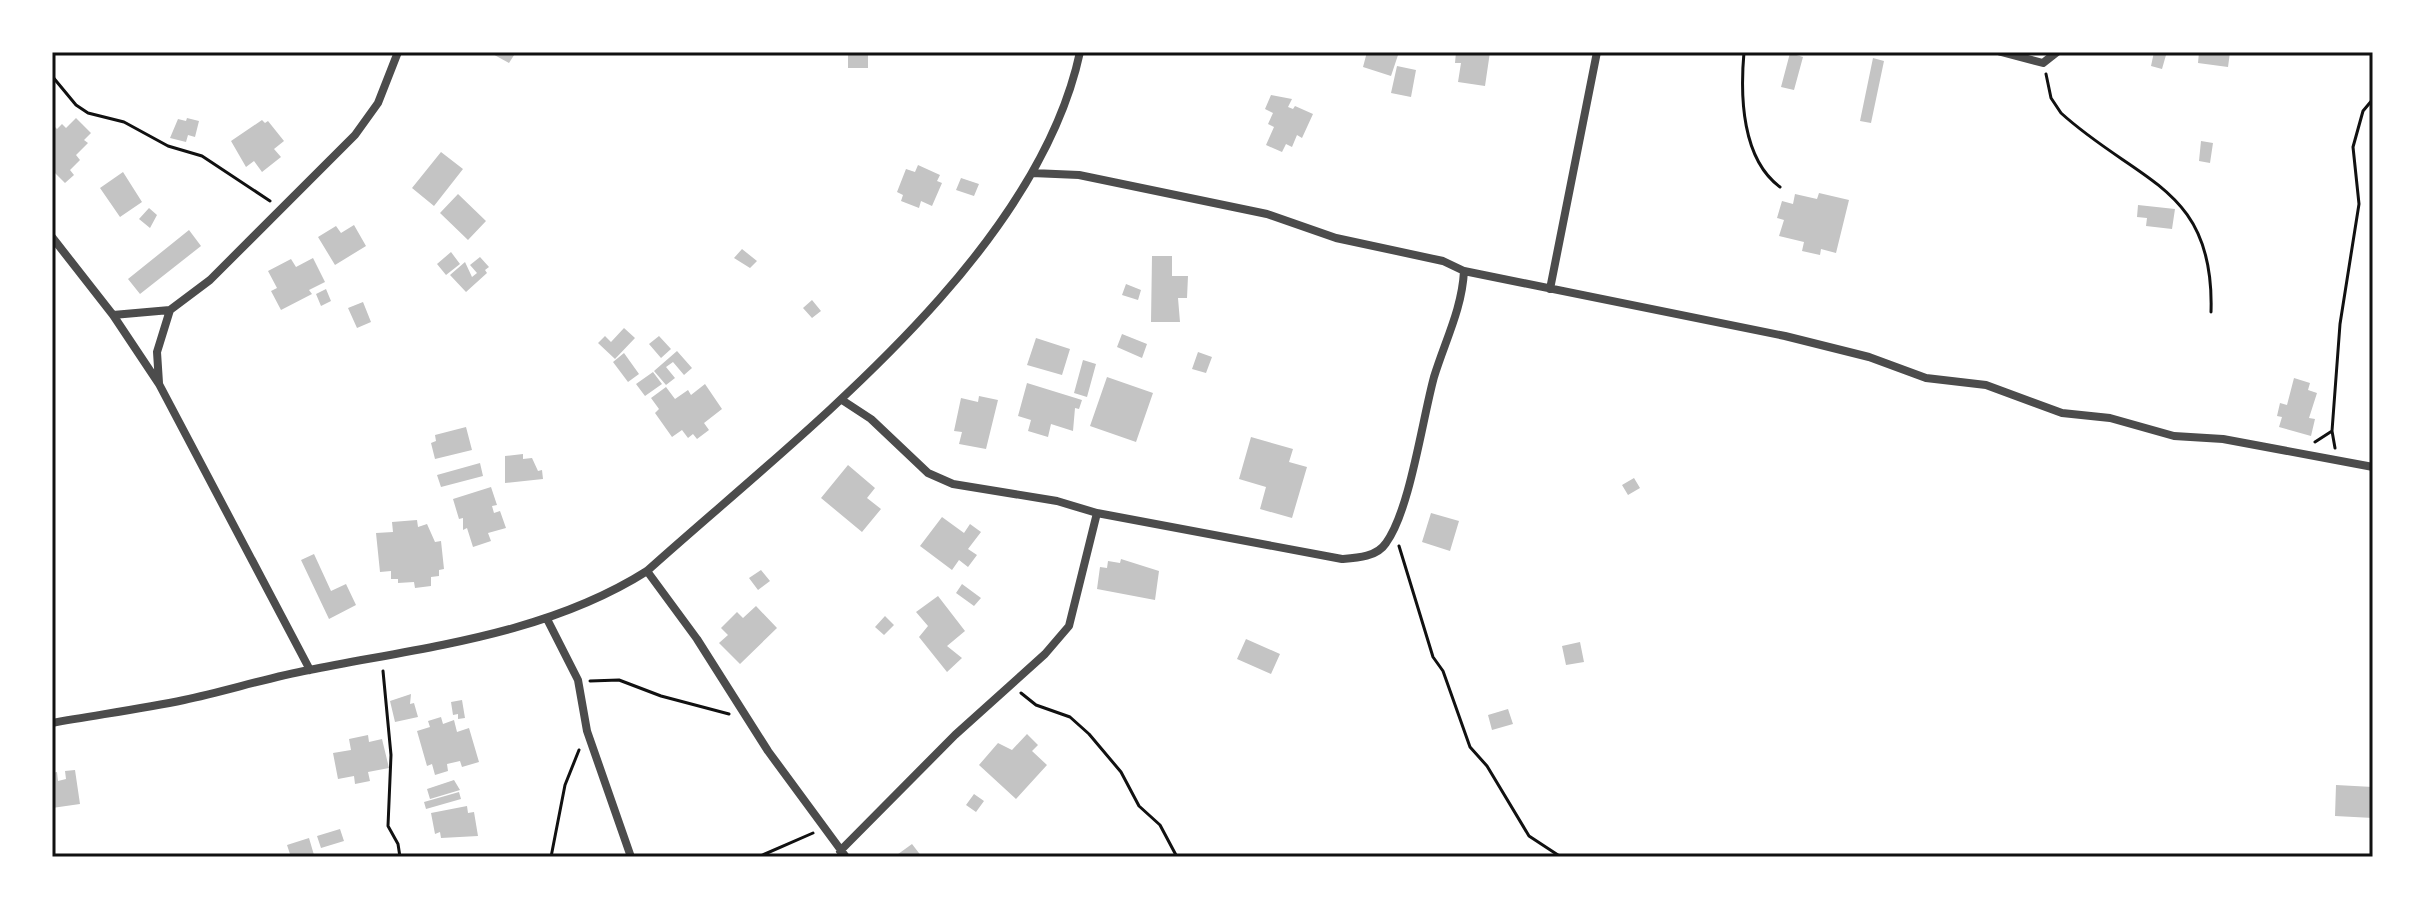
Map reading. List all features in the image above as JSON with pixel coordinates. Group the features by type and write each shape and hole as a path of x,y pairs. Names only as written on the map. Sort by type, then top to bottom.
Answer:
{"street":[{"path":"113,315 170,310 210,280 355,135 378,103 398,52"},
{"path":"52,723 184,700 310,670 383,659 547,619 623,586 647,571 842,400 963,272 1032,173 1073,84 1080,52"},
{"path":"1550,289 1597,52"},
{"path":"2001,52 2043,63 2057,52"},
{"path":"1032,173 1079,175 1267,214 1336,238 1443,261 1464,271 1869,357 1926,378 1986,385 2062,413 2110,418 2174,436 2223,439 2373,467"},
{"path":"52,237 113,315 159,384 310,670"},
{"path":"842,400 871,419 928,473 953,484 1057,501 1097,513 1342,559 1364,558 1384,547 1394,531 1436,370 1460,303 1464,271"},
{"path":"159,384 157,352 170,310"},
{"path":"647,571 843,854 946,743 1012,685 1069,626 1097,513"},
{"path":"547,619 578,680 587,731 631,857"}],"path":[{"path":"1744,52 1740,76 1754,155 1763,174 1780,187"},
{"path":"2043,63 2051,98 2061,113 2170,193 2189,214 2208,266 2211,312"},
{"path":"52,76 76,105 88,113 124,122 168,146 202,156 283,209"},
{"path":"2345,463 2336,450 2332,431 2340,324 2359,204 2353,147 2363,111 2373,99"},
{"path":"1394,531 1433,657 1443,671 1470,747 1487,766 1529,836 1561,857"},
{"path":"383,659 391,755 388,826 398,844 400,857"},
{"path":"578,680 619,680 661,696 748,720"},
{"path":"1012,685 1036,705 1070,717 1089,734 1121,772 1139,806 1160,825 1177,857"},
{"path":"551,857 565,785 587,731"},
{"path":"758,857 824,828"}],"building":[{"path":"489,52 516,52 509,63"},
{"path":"848,52 868,52 868,68 848,68"},
{"path":"1367,52 1399,52 1391,76 1363,67"},
{"path":"1456,52 1490,52 1485,86 1458,82 1461,63 1455,63"},
{"path":"2154,52 2166,55 2162,69 2151,66"},
{"path":"2199,52 2230,52 2228,67 2198,63"},
{"path":"1790,53 1803,57 1794,90 1781,87"},
{"path":"1873,58 1884,61 1871,123 1860,121"},
{"path":"1397,66 1416,70 1411,97 1391,93"},
{"path":"1271,95 1292,99 1288,107 1293,109 1295,106 1313,114 1302,138 1297,135 1292,147 1286,144 1282,152 1266,145 1274,127 1268,124 1273,113 1265,109"},
{"path":"76,118 91,133 84,140 88,143 76,155 80,160 70,170 74,175 65,183 55,173 52,175 52,124 57,129 62,124 66,128"},
{"path":"187,118 199,121 195,137 188,135 186,142 170,138 178,119 186,121"},
{"path":"262,120 265,123 268,121 284,141 274,149 281,157 262,172 254,161 246,167 231,141"},
{"path":"2201,141 2213,143 2210,163 2199,161"},
{"path":"441,152 463,169 434,206 412,188"},
{"path":"918,165 940,175 937,181 942,183 932,206 921,201 919,208 901,201 903,195 897,192 906,169 915,172"},
{"path":"123,172 142,202 120,217 100,188"},
{"path":"961,178 979,184 974,196 956,190"},
{"path":"1819,193 1849,200 1836,253 1821,249 1820,255 1802,251 1804,242 1779,236 1784,220 1777,218 1782,201 1793,204 1795,194 1817,199"},
{"path":"458,194 486,221 468,240 440,213"},
{"path":"2138,205 2175,209 2172,229 2146,226 2147,218 2137,217"},
{"path":"149,208 157,215 150,228 139,219"},
{"path":"354,225 366,246 335,265 318,237 336,226 341,233"},
{"path":"189,230 201,246 140,294 128,279"},
{"path":"742,249 757,261 750,268 734,258"},
{"path":"451,252 460,264 446,275 437,264"},
{"path":"1152,256 1172,256 1172,276 1188,276 1187,298 1178,298 1180,322 1151,322"},
{"path":"480,257 489,267 485,270 487,273 466,292 450,275 465,262 472,277 477,273 470,265"},
{"path":"313,258 325,282 309,290 312,294 281,310 271,291 277,288 268,271 291,259 296,267"},
{"path":"1126,284 1141,290 1138,300 1122,295"},
{"path":"326,289 331,301 321,306 316,294"},
{"path":"812,300 821,311 812,318 803,308"},
{"path":"363,302 371,322 357,328 348,308"},
{"path":"624,328 635,338 615,359 598,343 605,336 611,342"},
{"path":"1122,334 1147,344 1142,358 1117,347"},
{"path":"659,336 671,349 661,358 649,344"},
{"path":"1036,338 1070,349 1062,375 1027,365"},
{"path":"677,351 692,368 684,375 673,362 666,367 675,378 666,385 654,371"},
{"path":"1198,352 1212,357 1206,373 1192,369"},
{"path":"624,353 639,374 628,382 613,362"},
{"path":"1083,360 1096,364 1087,397 1074,393"},
{"path":"653,372 662,384 645,396 636,384"},
{"path":"1107,377 1153,393 1136,442 1090,426"},
{"path":"2294,378 2310,383 2308,390 2317,393 2309,418 2315,419 2311,436 2279,427 2282,417 2277,416 2280,403 2287,405"},
{"path":"1027,383 1082,400 1079,409 1075,408 1073,431 1051,424 1048,437 1028,431 1031,420 1018,416"},
{"path":"705,384 722,409 704,423 709,430 697,439 693,434 688,438 682,430 672,437 655,413 659,409 651,398 666,387 675,399 688,390 691,395"},
{"path":"979,396 998,400 986,449 959,444 962,432 954,431 961,398 978,402"},
{"path":"466,427 472,450 435,459 431,443 436,441 435,435"},
{"path":"1251,437 1293,449 1289,462 1307,467 1292,518 1260,509 1266,487 1239,479"},
{"path":"523,454 523,459 532,458 538,471 542,470 543,479 505,483 505,456"},
{"path":"480,463 483,476 441,487 437,475"},
{"path":"848,465 875,488 867,498 881,509 862,532 821,498"},
{"path":"1634,478 1640,488 1628,495 1622,485"},
{"path":"491,487 497,505 492,506 494,513 500,511 506,528 488,533 491,541 473,547 467,528 463,530 463,518 459,519 453,499"},
{"path":"1431,513 1459,521 1450,551 1422,542"},
{"path":"942,517 964,533 970,524 981,532 968,549 977,555 968,567 959,560 952,570 920,546"},
{"path":"417,520 418,527 427,524 435,542 441,541 444,569 439,570 439,576 431,577 431,586 415,588 414,582 398,583 398,579 391,579 391,571 380,572 376,533 393,532 392,522"},
{"path":"314,554 331,591 346,584 356,605 329,619 301,560"},
{"path":"1121,559 1159,571 1155,600 1097,589 1100,567 1107,568 1108,561 1120,563"},
{"path":"761,570 770,581 758,590 749,578"},
{"path":"962,584 981,598 974,606 956,593"},
{"path":"938,596 965,631 947,646 962,658 947,672 919,637 928,626 916,612"},
{"path":"756,606 777,628 740,664 719,643 728,635 721,628 737,612 743,618"},
{"path":"885,616 894,625 884,635 875,627"},
{"path":"1246,639 1280,654 1271,674 1237,659"},
{"path":"1580,642 1584,662 1566,665 1562,646"},
{"path":"411,694 410,704 414,703 418,717 395,722 390,701"},
{"path":"462,700 465,718 458,719 458,714 453,715 451,702"},
{"path":"1508,709 1513,724 1492,730 1488,715"},
{"path":"441,717 443,724 454,720 457,732 469,728 479,762 462,767 460,761 447,764 448,771 435,775 432,764 427,766 417,731 430,727 428,721"},
{"path":"1027,734 1038,745 1032,751 1047,765 1016,799 979,765 998,743 1012,750"},
{"path":"368,735 369,742 382,739 389,768 368,772 370,781 355,784 354,776 338,779 333,753 351,750 349,739"},
{"path":"75,770 80,804 52,808 52,773 57,772 58,781 66,779 65,771"},
{"path":"454,780 460,790 430,799 427,789"},
{"path":"2336,785 2373,787 2373,818 2335,816"},
{"path":"459,792 461,799 426,809 424,802"},
{"path":"974,794 984,801 976,812 966,805"},
{"path":"467,806 468,813 474,812 478,836 441,838 440,832 435,834 431,813"},
{"path":"340,829 344,841 321,848 317,836"},
{"path":"309,838 314,855 291,857 287,845"},
{"path":"912,844 922,857 894,857"}]}
